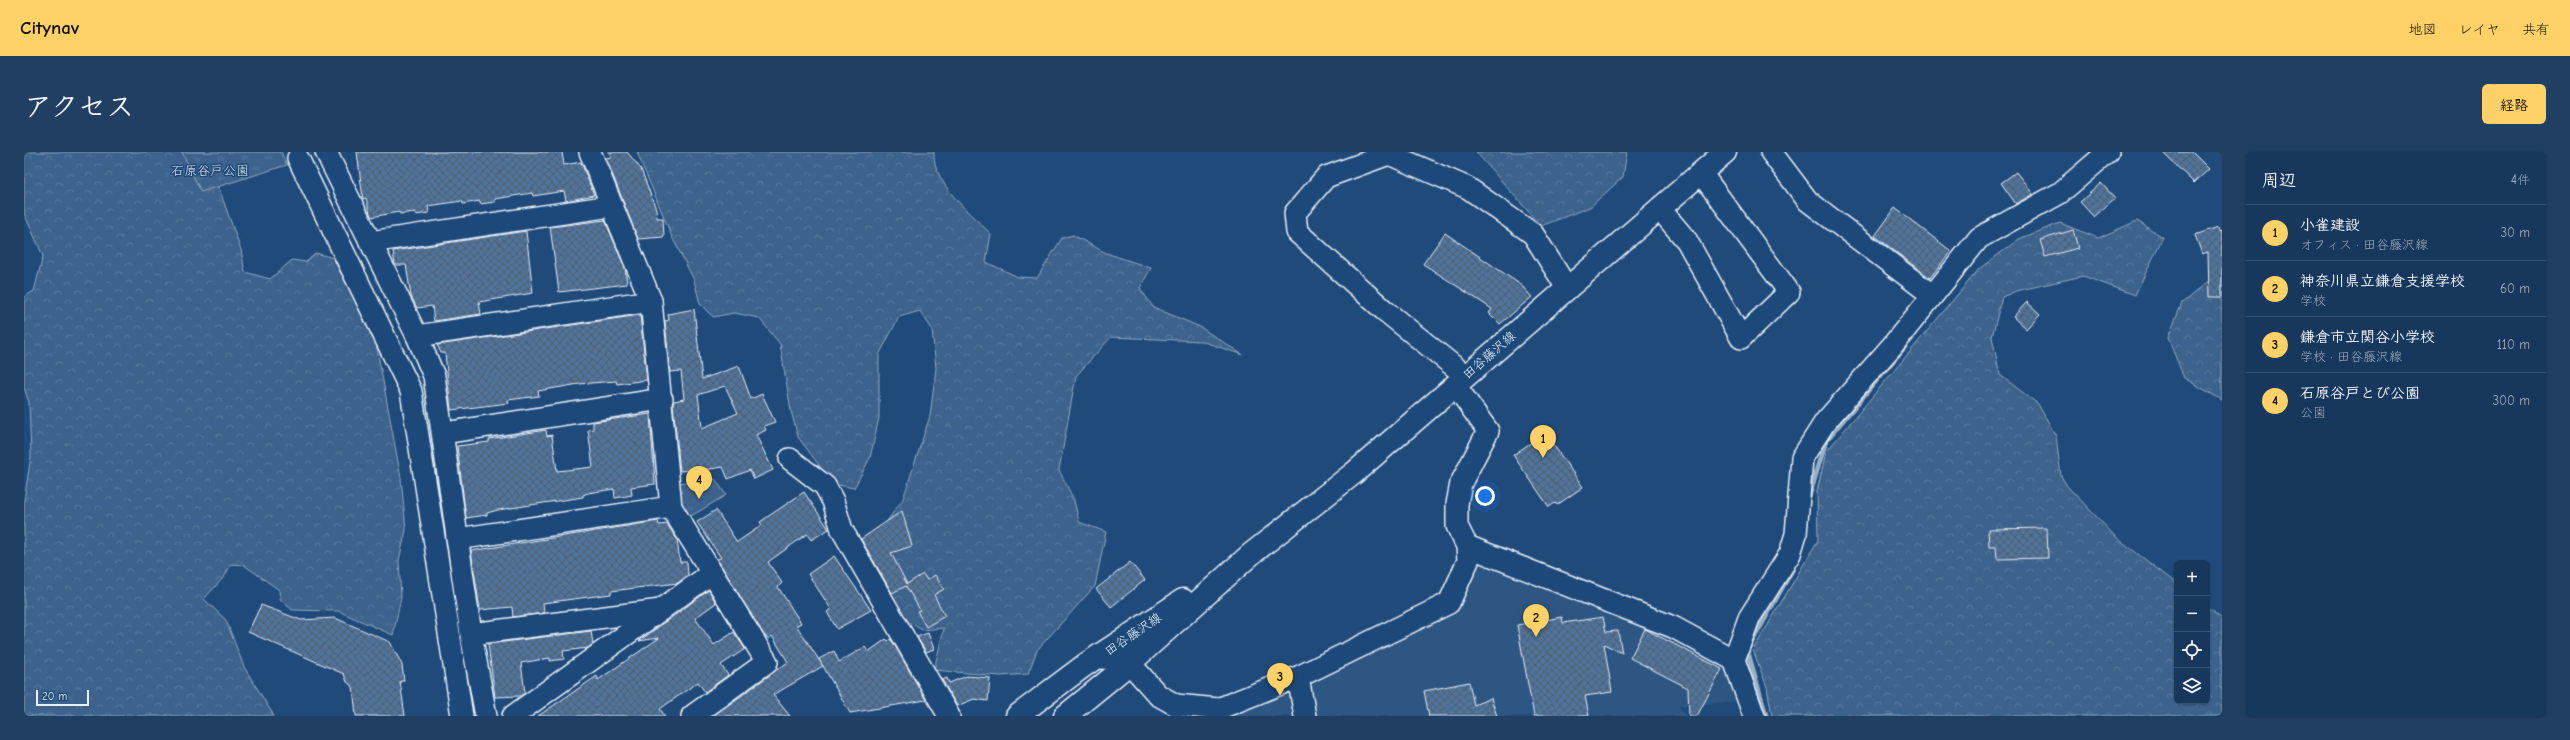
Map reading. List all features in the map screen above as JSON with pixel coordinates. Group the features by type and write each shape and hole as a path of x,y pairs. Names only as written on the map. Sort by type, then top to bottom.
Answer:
{"main road":[{"name":"田谷藤沢線","path":"1064,716 1130,663 1250,555 1354,473 1725,152"},
{"name":"田谷藤沢線","path":"1017,716 1098,658 1250,555"}],"street":[{"path":"326,152 417,336 434,376 444,433 471,634 486,716"},
{"path":"590,152 651,301 662,399 671,507 767,662 692,716"},
{"path":"1771,152 1808,201 1932,295"},
{"path":"1754,716 1734,660 1749,618 1790,554 1796,534 1802,458 1826,422 1979,238 2060,194 2108,152"},
{"path":"1098,658 1117,657 1126,659 1158,695 1176,705 1218,709 1298,676 1448,603 1468,561 1467,546 1457,526 1458,497 1461,483 1488,431 1460,380 1296,232 1295,213 1326,177 1389,154 1468,188 1533,234 1567,288"},
{"path":"298,158 411,391 462,716"},
{"path":"1660,209 1687,241 1741,338 1789,292 1701,173"},
{"path":"370,242 611,206"},
{"path":"417,336 651,301"},
{"path":"444,433 662,399"},
{"path":"790,459 825,486 833,501 842,530 949,716"},
{"path":"458,539 671,507"},
{"path":"1467,546 1674,627 1734,660"},
{"path":"513,716 664,609 712,573"},
{"path":"471,634 664,609"},
{"path":"1298,676 1305,716"}],"shaded area":[{"path":"1482,559 1647,623 1727,666 1742,701 1679,706 1685,716 1312,716 1310,687 1315,675 1435,617"},
{"path":"1290,688 1295,716 1173,716 1224,712"}],"green space":[{"path":"24,152 206,152 241,250 245,272 270,279 292,260 306,262 316,253 333,258 375,338 401,478 406,530 399,560 401,598 393,635 338,611 292,610 280,599 279,590 244,565 231,564 225,576 204,599 226,620 244,667 274,716 24,716 24,501 31,456 29,402 24,388 24,297 34,291 43,256 24,213"},
{"name":"石原谷戸公園","path":"182,152 281,152 287,165 201,192"},
{"path":"637,152 934,152 935,164 939,175 946,186 954,197 991,234 986,262 1018,277 1037,278 1062,238 1073,235 1106,253 1151,268 1140,288 1153,307 1200,327 1243,355 1201,341 1111,337 1076,376 1059,470 1074,500 1079,522 1106,532 1095,586 1037,650 1028,674 1001,676 934,670 944,628 922,630 899,616 864,553 903,499 930,416 936,368 932,329 920,311 899,317 879,355 879,418 870,458 854,488 833,484 798,437 791,411 780,344 759,318 734,313 713,317 700,304 694,280 672,237"},
{"path":"1476,152 1627,152 1623,177 1590,207 1541,226"},
{"path":"2137,221 2163,237 2135,295 2083,276 2016,291 2002,297 1992,337 2000,375 2038,404 2056,436 2061,476 2067,486 2116,537 2174,582 2174,704 2210,704 2210,609 2222,618 2222,716 1772,716 1767,687 1753,650 1818,540 1817,492 1826,452 1979,269 2019,239 2060,223 2098,238"},
{"path":"2222,270 2222,400 2184,378 2168,338 2182,303"},
{"path":"715,479 726,495 688,518 679,503 678,483"}],"building":[{"path":"357,152 562,152 564,165 581,162 594,195 566,201 564,191 533,196 532,193 495,199 495,202 480,204 480,201 463,204 462,201 428,206 429,213 415,215 415,212 400,214 399,212 371,217 366,198 363,199"},
{"path":"608,152 627,152 641,169 656,209 657,218 663,218 664,237 638,239 606,158 612,157"},
{"path":"2162,152 2192,152 2209,169 2194,183"},
{"path":"2016,172 2033,194 2016,204 2001,183"},
{"path":"2101,183 2115,198 2094,217 2080,202"},
{"path":"1895,208 1951,251 1930,278 1875,236"},
{"path":"605,220 625,268 627,284 559,292 550,227"},
{"path":"2218,227 2219,231 2222,230 2222,297 2209,297 2208,252 2202,254 2195,235"},
{"path":"2073,230 2078,248 2045,257 2040,240"},
{"path":"526,231 533,293 479,302 481,314 434,321 432,306 417,308 411,296 406,265 395,265 393,251"},
{"path":"1445,233 1521,285 1532,297 1500,324 1489,313 1492,309 1423,264"},
{"path":"2027,302 2040,314 2026,329 2013,317"},
{"path":"694,309 702,379 739,366 751,399 762,394 775,422 764,426 766,430 756,435 773,470 754,479 750,470 728,479 723,467 690,472 690,470 680,471 673,404 674,401 684,399 681,371 670,372 665,321 669,320 668,314","holes":["725,386 738,413 702,428 698,395"]},
{"path":"640,315 647,380 617,384 616,381 579,384 538,391 539,396 508,400 509,403 451,410 445,353 441,353 437,345"},
{"path":"650,414 655,484 631,487 632,495 615,498 614,489 588,493 583,495 583,497 498,510 487,513 487,515 466,518 457,446 489,442 489,439 546,430 547,436 552,435 557,471 593,467 588,430 593,429 593,422"},
{"path":"1545,433 1583,487 1557,505 1555,503 1549,507 1513,455"},
{"path":"804,492 829,529 811,540 807,534 768,562 782,583 778,587 801,623 797,625 798,628 823,666 773,695 790,716 713,716 788,662 772,636 769,639 764,635 717,559 721,558 697,522 716,510 737,542 762,525 760,522"},
{"path":"902,511 912,546 891,553 907,584 923,574 927,580 935,575 944,589 934,595 945,616 926,627 917,611 920,610 906,586 892,593 861,539"},
{"path":"658,521 659,525 667,524 677,539 680,562 687,562 688,575 678,583 611,591 611,594 543,603 544,613 513,617 512,607 480,610 471,551"},
{"path":"2047,528 2048,558 1997,559 1996,547 1989,547 1988,529"},
{"path":"834,556 871,610 837,629 827,612 831,609 808,574"},
{"path":"1130,562 1145,580 1111,607 1096,589"},
{"path":"709,590 716,603 695,618 714,645 734,632 745,649 721,665 728,675 705,692 698,682 660,709 665,716 538,716 597,676 598,680 659,638 639,641"},
{"path":"261,605 301,620 335,618 390,642 402,665 404,681 400,681 405,716 356,716 353,687 347,682 344,674 248,632"},
{"path":"1562,617 1563,623 1603,617 1606,632 1618,631 1622,653 1604,644 1612,692 1585,696 1589,716 1534,716 1517,625"},
{"path":"1645,629 1722,669 1697,716 1689,716 1688,688 1630,658"},
{"path":"591,631 593,644 588,648 563,651 564,659 550,661 550,658 521,663 525,693 520,696 495,697 488,644"},
{"path":"928,633 934,649 926,652 917,637"},
{"path":"886,639 888,641 890,639 894,644 926,700 850,713 819,659 834,651 839,662 865,647 868,652"},
{"path":"967,676 990,678 988,701 974,699 957,706 942,680 947,678 949,683"},
{"path":"1469,682 1474,705 1491,698 1497,716 1429,716 1424,691"}],"waterway":[{"path":"1809,496 1826,440 1912,338"},
{"path":"1766,716 1747,650 1793,568"}],"place":[{"name":"小雀建設","path":"1543,458"},
{"name":"石原谷戸とび公園","path":"699,499"},
{"name":"神奈川県立鎌倉支援学校","path":"1536,637"},
{"name":"鎌倉市立関谷小学校","path":"1280,696"}]}
